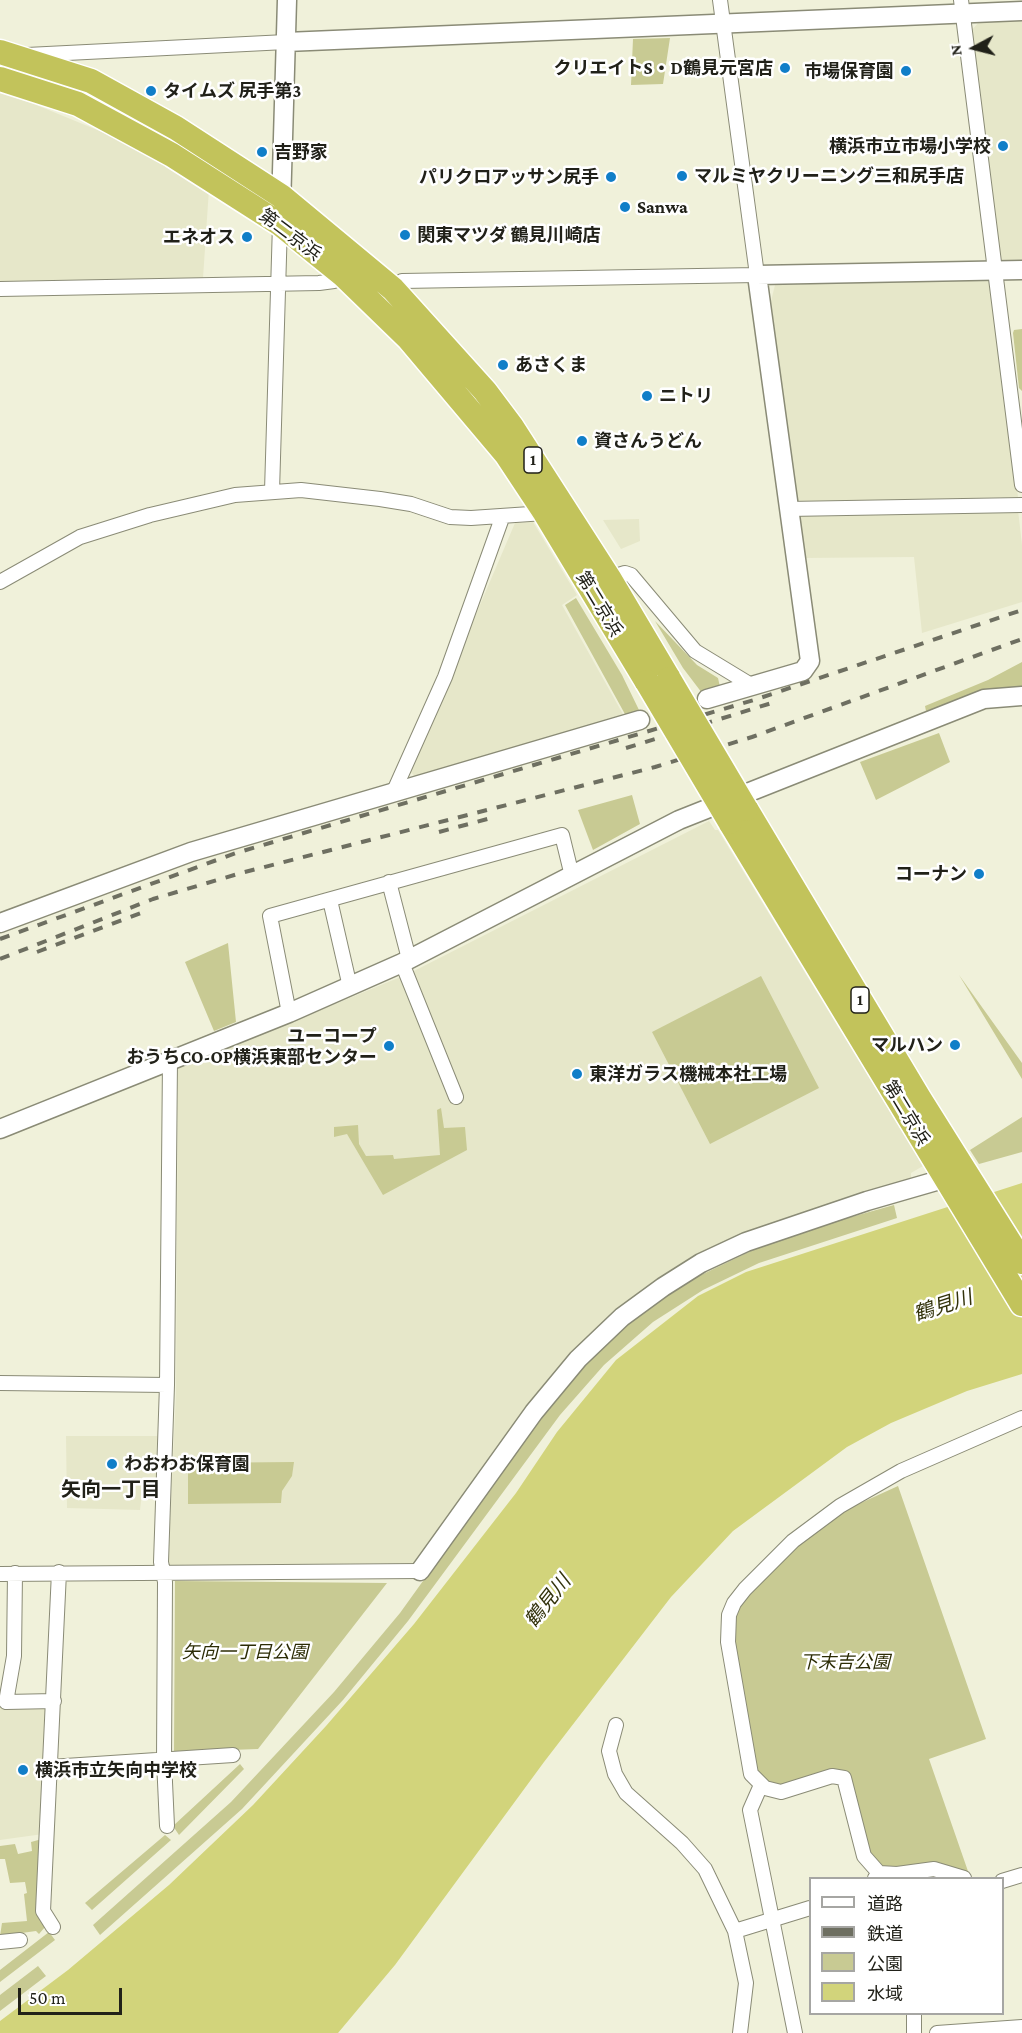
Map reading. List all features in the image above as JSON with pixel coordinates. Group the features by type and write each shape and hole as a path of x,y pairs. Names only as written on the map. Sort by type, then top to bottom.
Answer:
{"highway":[{"name":"第二京浜","path":"8,54 91,81 176,128 281,196 393,288 485,391 512,427 609,578 658,681"},
{"name":"第二京浜","path":"0,79 78,104 172,155 280,224 343,275 409,339 464,400 506,454 658,681 738,815 919,1098 1022,1304"},
{"name":"第二京浜","path":"962,1184 1022,1262"}],"street":[{"path":"272,491 287,0"},
{"path":"707,699 803,671 810,661 720,0"},
{"path":"8,54 723,22 961,7 1022,11"},
{"path":"961,7 1022,485"},
{"path":"393,288 402,282 1022,270"},
{"path":"0,289 334,281 343,275"},
{"path":"0,582 80,537 150,515 235,495 301,490 411,504 450,517 502,518 545,513"},
{"path":"788,509 1022,505"},
{"path":"394,791 445,677 502,518"},
{"path":"609,578 625,573 631,575 695,651 751,685"},
{"path":"0,1129 350,987 406,961 679,820 984,699 1022,696"},
{"path":"0,923 180,855 640,720"},
{"path":"289,1013 270,916 562,835 572,876"},
{"path":"388,882 406,961 456,1097"},
{"path":"330,900 350,987"},
{"path":"167,1826 161,1562 167,1385 170,1060"},
{"path":"0,1574 163,1571 420,1571 534,1412 578,1359 622,1317 701,1263 746,1242 867,1201 962,1184"},
{"path":"0,1383 167,1385"},
{"path":"961,1877 942,1870 919,1874 877,1876 864,1856 844,1778 832,1776 782,1792 761,1785 751,1774 747,1758 727,1627 734,1603 792,1541 840,1506 912,1466 986,1436 1022,1418"},
{"path":"53,1927 43,1911 59,1572"},
{"path":"15,1573 14,1656 6,1702 54,1701"},
{"path":"616,1725 609,1751 615,1774 626,1793 682,1843 705,1869 735,1931 746,1983 740,2033"},
{"path":"50,1767 233,1755"},
{"path":"761,1785 750,1810 795,2033"},
{"path":"1004,1880 1022,1875"},
{"path":"735,1931 809,1908"},
{"path":"0,1942 20,1940"},
{"path":"914,2015 914,2033"},
{"path":"937,2033 1022,2027"}],"shaded area":[{"name":"横浜市立市場小学校","path":"1022,20 1022,265 997,262 972,30 978,23"},
{"path":"0,90 124,141 209,189 203,278 0,282"},
{"path":"990,278 1018,497 796,502 771,301 775,285"},
{"path":"1018,510 1022,545 1022,602 922,633 914,557 804,558 799,514"},
{"path":"639,519 640,541 621,549 603,520"},
{"path":"533,522 577,595 562,605 624,716 415,776 409,771 515,523"},
{"path":"709,821 715,830 718,830 923,1166 911,1173 911,1178 742,1237 644,1293 420,1559 412,1563 168,1566 176,1393 178,1069 410,973"},
{"name":"わおわお保育園","path":"66,1436 157,1436 156,1492 142,1493 140,1510 67,1508"},
{"name":"横浜市立矢向中学校","path":"0,1705 48,1707 43,1834 0,1840"}],"green space":[{"path":"670,38 663,84 631,85 633,39"},
{"path":"1022,329 1022,391 1019,388 1013,333 1014,330"},
{"path":"576,598 622,675 639,710 626,716 565,605"},
{"path":"655,621 697,665 718,678 720,687 702,693 683,668"},
{"path":"1022,662 1022,688 983,691 926,711 925,706 988,680"},
{"path":"939,733 950,762 876,800 860,762"},
{"path":"632,795 640,824 593,850 578,810"},
{"path":"228,943 236,1022 214,1031 185,962"},
{"path":"959,975 1022,1063 1022,1079"},
{"path":"761,976 819,1088 710,1144 652,1032"},
{"path":"441,1108 444,1128 465,1127 467,1150 383,1195 347,1134 334,1137 334,1127 358,1125 359,1144 366,1156 393,1155 394,1159 440,1155 437,1110"},
{"path":"1022,1117 1022,1152 979,1164 970,1150"},
{"path":"894,1205 897,1218 759,1263 703,1290 653,1322 604,1365 560,1415 408,1621 343,1700 242,1809 100,1935 93,1925 231,1802 334,1692 400,1613 550,1404 594,1355 645,1310 697,1277 755,1249 816,1227"},
{"path":"294,1462 292,1476 282,1491 281,1503 188,1504 188,1463"},
{"name":"下末吉公園","path":"898,1486 986,1739 929,1759 970,1877 888,1869 874,1863 863,1840 852,1781 847,1774 838,1769 829,1769 787,1786 774,1787 754,1772 732,1642 737,1604 796,1545 841,1512"},
{"name":"矢向一丁目公園","path":"175,1581 387,1583 258,1749 174,1752"},
{"path":"240,1764 244,1769 179,1835 173,1826"},
{"path":"165,1835 171,1840 92,1910 85,1903"},
{"path":"42,1839 38,1912 45,1927 39,1934 36,1931 0,1936 2,1923 27,1921 24,1894 27,1893 25,1882 10,1883 5,1859 0,1859 0,1846 15,1844 18,1854 32,1851 31,1842"},
{"path":"49,1932 55,1940 0,1982 0,1970"},
{"path":"38,1966 46,1976 0,2011 0,1995"}],"water":[{"name":"鶴見川","path":"1022,1183 1022,1374 967,1391 891,1423 847,1447 733,1531 671,1597 544,1762 395,1965 338,2033 0,2033 0,2021 68,1970 169,1885 253,1805 326,1726 414,1624 516,1493 557,1432 616,1360 698,1296 746,1272"}],"railway":[{"path":"0,939 236,853 754,700 1022,610"},
{"path":"0,959 153,899 241,873 655,767 752,737 1022,639"},
{"path":"626,748 775,702"},
{"path":"439,832 491,818"},
{"path":"37,952 149,910"}],"place":[{"name":"クリエイトS・D鶴見元宮店","path":"785,68"},
{"name":"市場保育園","path":"906,71"},
{"name":"タイムズ 尻手第3","path":"151,91"},
{"name":"横浜市立市場小学校","path":"1003,146"},
{"name":"吉野家","path":"262,152"},
{"name":"マルミヤクリーニング三和尻手店","path":"682,176"},
{"name":"パリクロアッサン尻手","path":"611,177"},
{"name":"Sanwa","path":"625,207"},
{"name":"関東マツダ 鶴見川崎店","path":"405,235"},
{"name":"エネオス","path":"247,237"},
{"name":"あさくま","path":"503,365"},
{"name":"ニトリ","path":"647,396"},
{"name":"資さんうどん","path":"582,441"},
{"name":"コーナン","path":"979,874"},
{"name":"マルハン","path":"955,1045"},
{"name":"ユーコープ おうちCO-OP横浜東部センター","path":"389,1046"},
{"name":"東洋ガラス機械本社工場","path":"577,1074"},
{"name":"わおわお保育園","path":"112,1464"},
{"name":"横浜市立矢向中学校","path":"23,1770"}],"district":[{"name":"矢向一丁目","path":"111,1490"}]}
